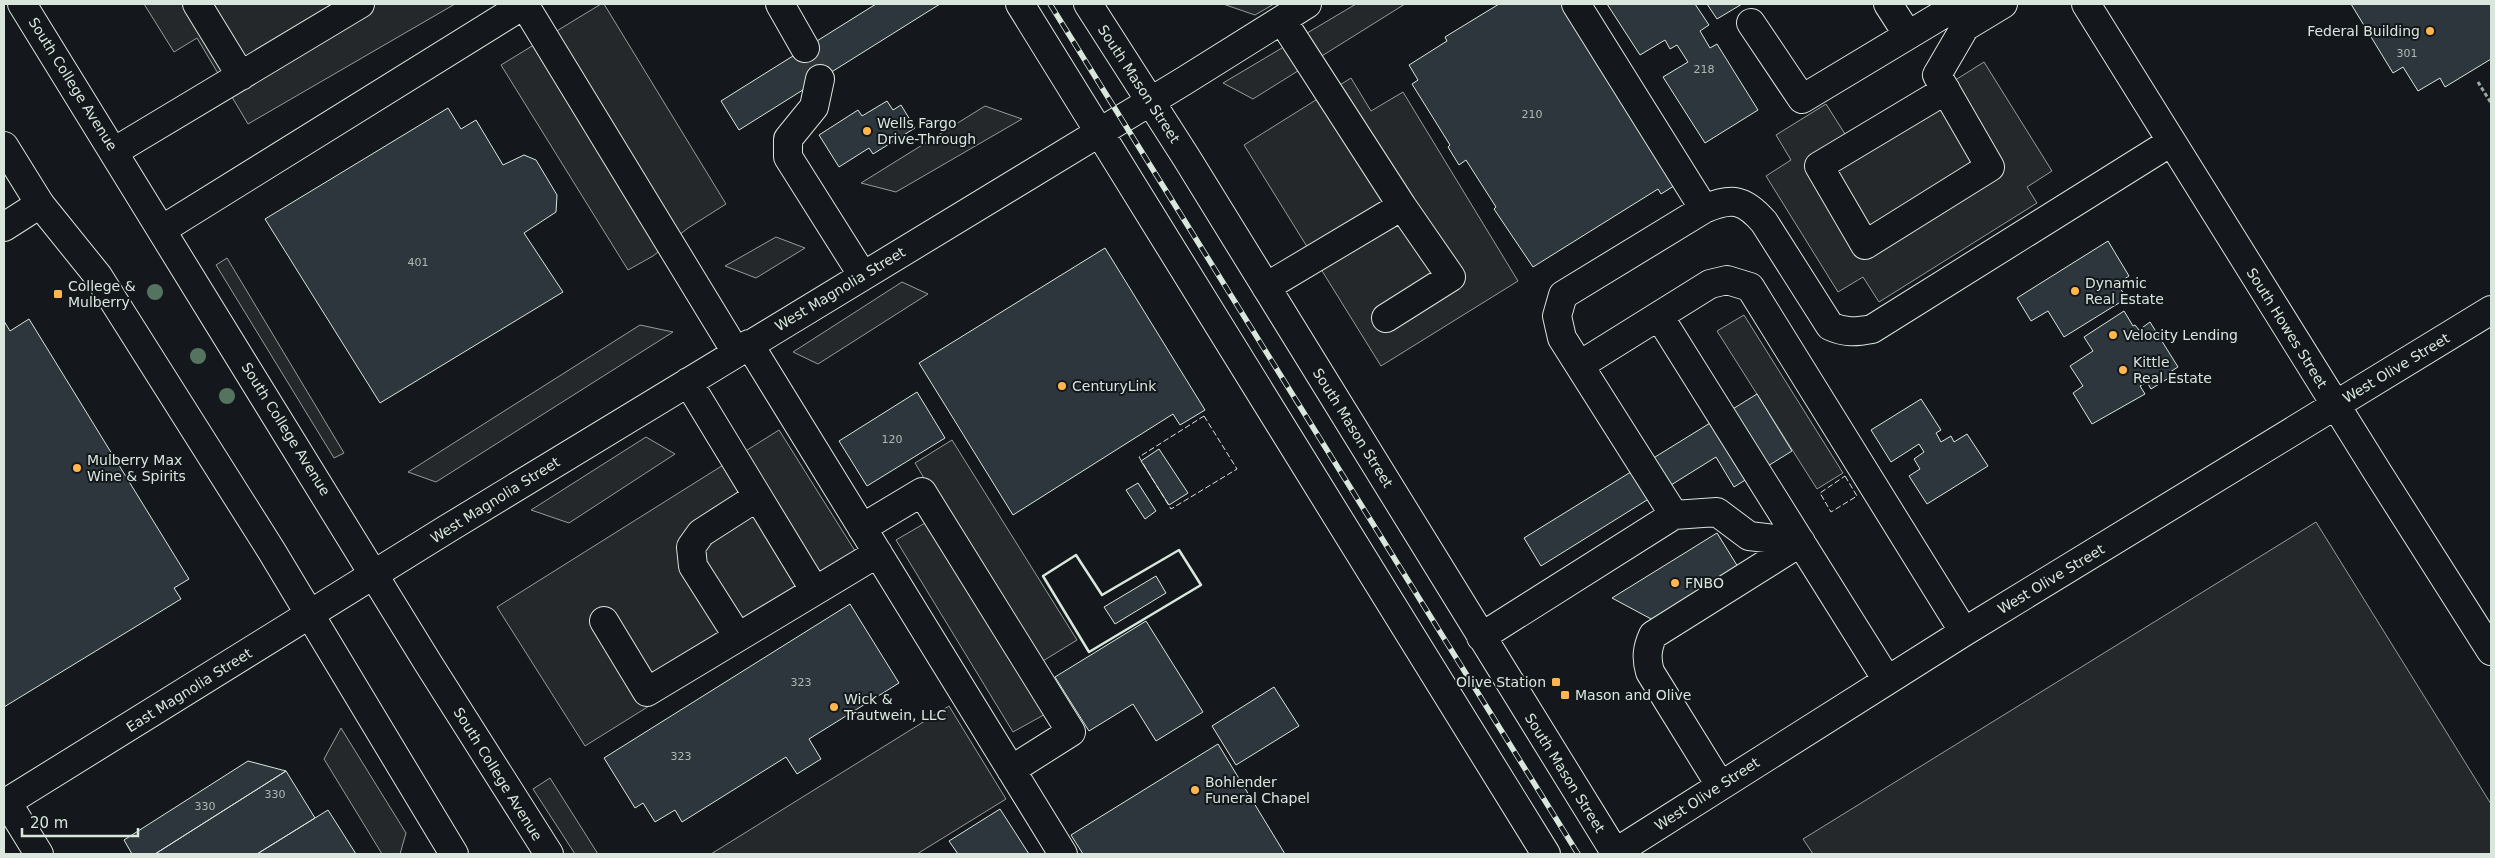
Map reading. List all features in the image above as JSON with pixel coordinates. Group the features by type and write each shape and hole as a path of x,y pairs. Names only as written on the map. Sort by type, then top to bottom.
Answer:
{"main road":[{"name":"South College Avenue","path":"22,4 115,151 374,576 549,854"},
{"path":"197,4 241,76"},
{"path":"115,151 360,4"},
{"path":"162,229 524,4 742,348 878,553 1063,854"},
{"path":"780,4 805,48"},
{"path":"1020,4 1546,854"},
{"name":"South Mason Street","path":"1088,4 1151,101 1615,854"},
{"name":"West Magnolia Street","path":"374,576 447,529 742,348 1151,101 1307,4"},
{"path":"1576,4 1704,209"},
{"path":"1888,4 1908,35"},
{"path":"1751,23 1802,99 1960,4"},
{"path":"1946,90 1819,166 1865,244 1990,167 1946,90 1937,75 1965,27 2003,4"},
{"name":"South Howes Street","path":"2086,4 2335,406 2491,651"},
{"path":"1282,20 1402,206 1451,277 1386,318"},
{"path":"820,79 814,107 788,139 788,157 863,276"},
{"path":"1674,515 1562,338 1556,316 1563,295 1704,209 1727,202 1734,202 1751,207 1764,222 1830,326 1841,331 1856,333 1872,329 2171,142"},
{"path":"4,146 40,204 98,276 271,550 454,854"},
{"path":"4,227 40,204"},
{"path":"1266,287 1402,206"},
{"path":"1580,365 1710,284 1726,280 1750,287 1964,632"},
{"name":"West Olive Street","path":"1615,854 1720,785 1964,632 2491,310"},
{"path":"1659,316 1887,680"},
{"path":"688,382 815,591"},
{"path":"862,528 922,492 1071,732 1011,770"},
{"path":"738,637 693,566 692,547 701,533 757,498"},
{"path":"1481,637 1674,515 1717,512 1749,536 1801,542"},
{"path":"1720,785 1650,672 1646,658 1648,645 1653,635 1801,542"},
{"path":"604,621 647,692 878,553"},
{"name":"East Magnolia Street","path":"5,803 374,576"},
{"path":"5,803 39,854"}],"path":[{"path":"2478,82 2491,103"}],"shaded area":[{"path":"144,4 455,4 248,124 197,38 174,52"},
{"path":"601,4 604,4 726,204 688,228 653,256 628,270 501,65"},
{"path":"1223,4 1274,4 1255,15"},
{"path":"1356,4 1405,4 1253,99 1223,83"},
{"path":"1984,62 2052,171 2027,187 2037,203 1879,302 1863,277 1838,292 1766,176 1791,160 1776,135 1826,104 1852,145"},
{"path":"1351,78 1371,111 1403,92 1518,281 1381,366 1244,145"},
{"path":"985,106 1022,119 896,192 861,183"},
{"path":"776,237 805,248 756,278 725,266"},
{"path":"227,258 344,453 334,458 216,265"},
{"path":"902,282 928,294 818,364 793,352"},
{"path":"1744,315 1843,473 1817,489 1717,331"},
{"path":"640,325 673,332 436,482 408,472"},
{"path":"779,430 867,570 585,746 497,607"},
{"path":"646,437 675,454 569,523 531,510"},
{"path":"952,440 1077,640 1025,672 1049,712 1013,732 896,540 944,512 915,463"},
{"path":"2316,522 2491,804 2491,854 1813,854 1803,839"},
{"path":"949,706 1006,799 917,854 711,854"},
{"path":"341,728 406,833 400,854 382,854 324,759"},
{"path":"550,778 598,854 575,854 533,789"}],"building":[{"path":"876,4 940,4 739,130 721,101"},
{"path":"1499,4 1565,4 1677,184 1661,194 1658,189 1533,267 1494,209 1496,207 1466,160 1459,165 1448,147 1450,145 1412,84 1418,80 1409,65 1447,41 1445,37"},
{"path":"1607,4 1695,4 1709,25 1700,31 1710,48 1717,44 1758,110 1705,143 1663,77 1688,62 1677,45 1670,49 1665,40 1640,55"},
{"path":"1707,4 1742,4 1717,19"},
{"name":"Federal Building","path":"2351,4 2491,4 2491,59 2445,87 2440,78 2418,91 2403,67 2393,73"},
{"name":"Wells Fargo Drive-Through","path":"887,101 893,110 901,105 915,128 873,154 869,148 839,167 819,135 858,110 862,116"},
{"path":"448,108 461,129 476,120 503,165 524,155 536,160 557,195 556,212 524,233 563,292 380,403 265,219"},
{"name":"Dynamic Real Estate","path":"2108,241 2129,276 2117,284 2127,298 2064,337 2048,311 2031,321 2017,298"},
{"name":"CenturyLink","path":"1105,248 1205,410 1180,425 1173,414 1013,515 919,363"},
{"name":"Kittle Real Estate","path":"2124,311 2133,326 2135,325 2139,330 2150,322 2178,367 2170,372 2172,376 2151,389 2147,382 2140,386 2145,394 2092,424 2073,393 2083,386 2070,366 2093,351 2084,337"},
{"path":"29,319 189,579 174,588 181,599 4,707 4,321 10,331"},
{"path":"917,392 945,438 867,486 839,441"},
{"path":"1757,394 1792,451 1734,487 1716,457 1541,566 1524,538"},
{"path":"1921,399 1941,430 1936,433 1941,442 1951,436 1954,442 1967,434 1988,466 1927,504 1909,476 1920,469 1914,459 1924,452 1919,444 1891,462 1871,430"},
{"path":"1159,449 1188,493 1169,505 1141,461"},
{"path":"1138,483 1156,511 1145,519 1126,490"},
{"name":"FNBO","path":"1717,533 1738,567 1653,620 1612,598"},
{"path":"1156,576 1166,593 1115,624 1104,607"},
{"path":"850,604 899,683 809,739 821,759 797,774 786,757 682,822 675,810 655,822 643,803 635,808 604,758"},
{"path":"1146,621 1203,712 1156,741 1133,704 1089,731 1055,677"},
{"path":"1274,687 1299,726 1236,765 1212,726"},
{"name":"Bohlender Funeral Chapel","path":"1218,744 1285,854 1083,854 1071,835"},
{"path":"248,761 286,771 155,854 132,854 124,840"},
{"path":"286,771 315,818 257,854 155,854"},
{"path":"1000,809 1029,854 958,854 949,841"},
{"path":"328,810 356,854 257,854 315,818"}],"tunnel":[{"path":"805,48 820,79"}],"railway":[{"path":"1050,4 1578,854"}],"fence":[{"path":"1204,416 1237,469 1171,509 1139,457 1204,416"},
{"path":"1845,476 1857,496 1831,512 1820,493 1845,476"}],"wall":[{"path":"1179,550 1201,585 1089,652 1043,576 1076,555 1102,595 1179,550"}],"place":[{"name":"Federal Building","path":"2430,31"},
{"name":"Wells Fargo Drive-Through","path":"867,131"},
{"name":"Dynamic Real Estate","path":"2075,291"},
{"name":"College & Mulberry","path":"58,294"},
{"name":"Velocity Lending","path":"2113,335"},
{"name":"Kittle Real Estate","path":"2123,370"},
{"name":"CenturyLink","path":"1062,386"},
{"name":"Mulberry Max Wine & Spirits","path":"77,468"},
{"name":"FNBO","path":"1675,583"},
{"name":"Olive Station","path":"1556,682"},
{"name":"Mason and Olive","path":"1565,695"},
{"name":"Wick & Trautwein, LLC","path":"834,707"},
{"name":"Bohlender Funeral Chapel","path":"1195,790"}]}
